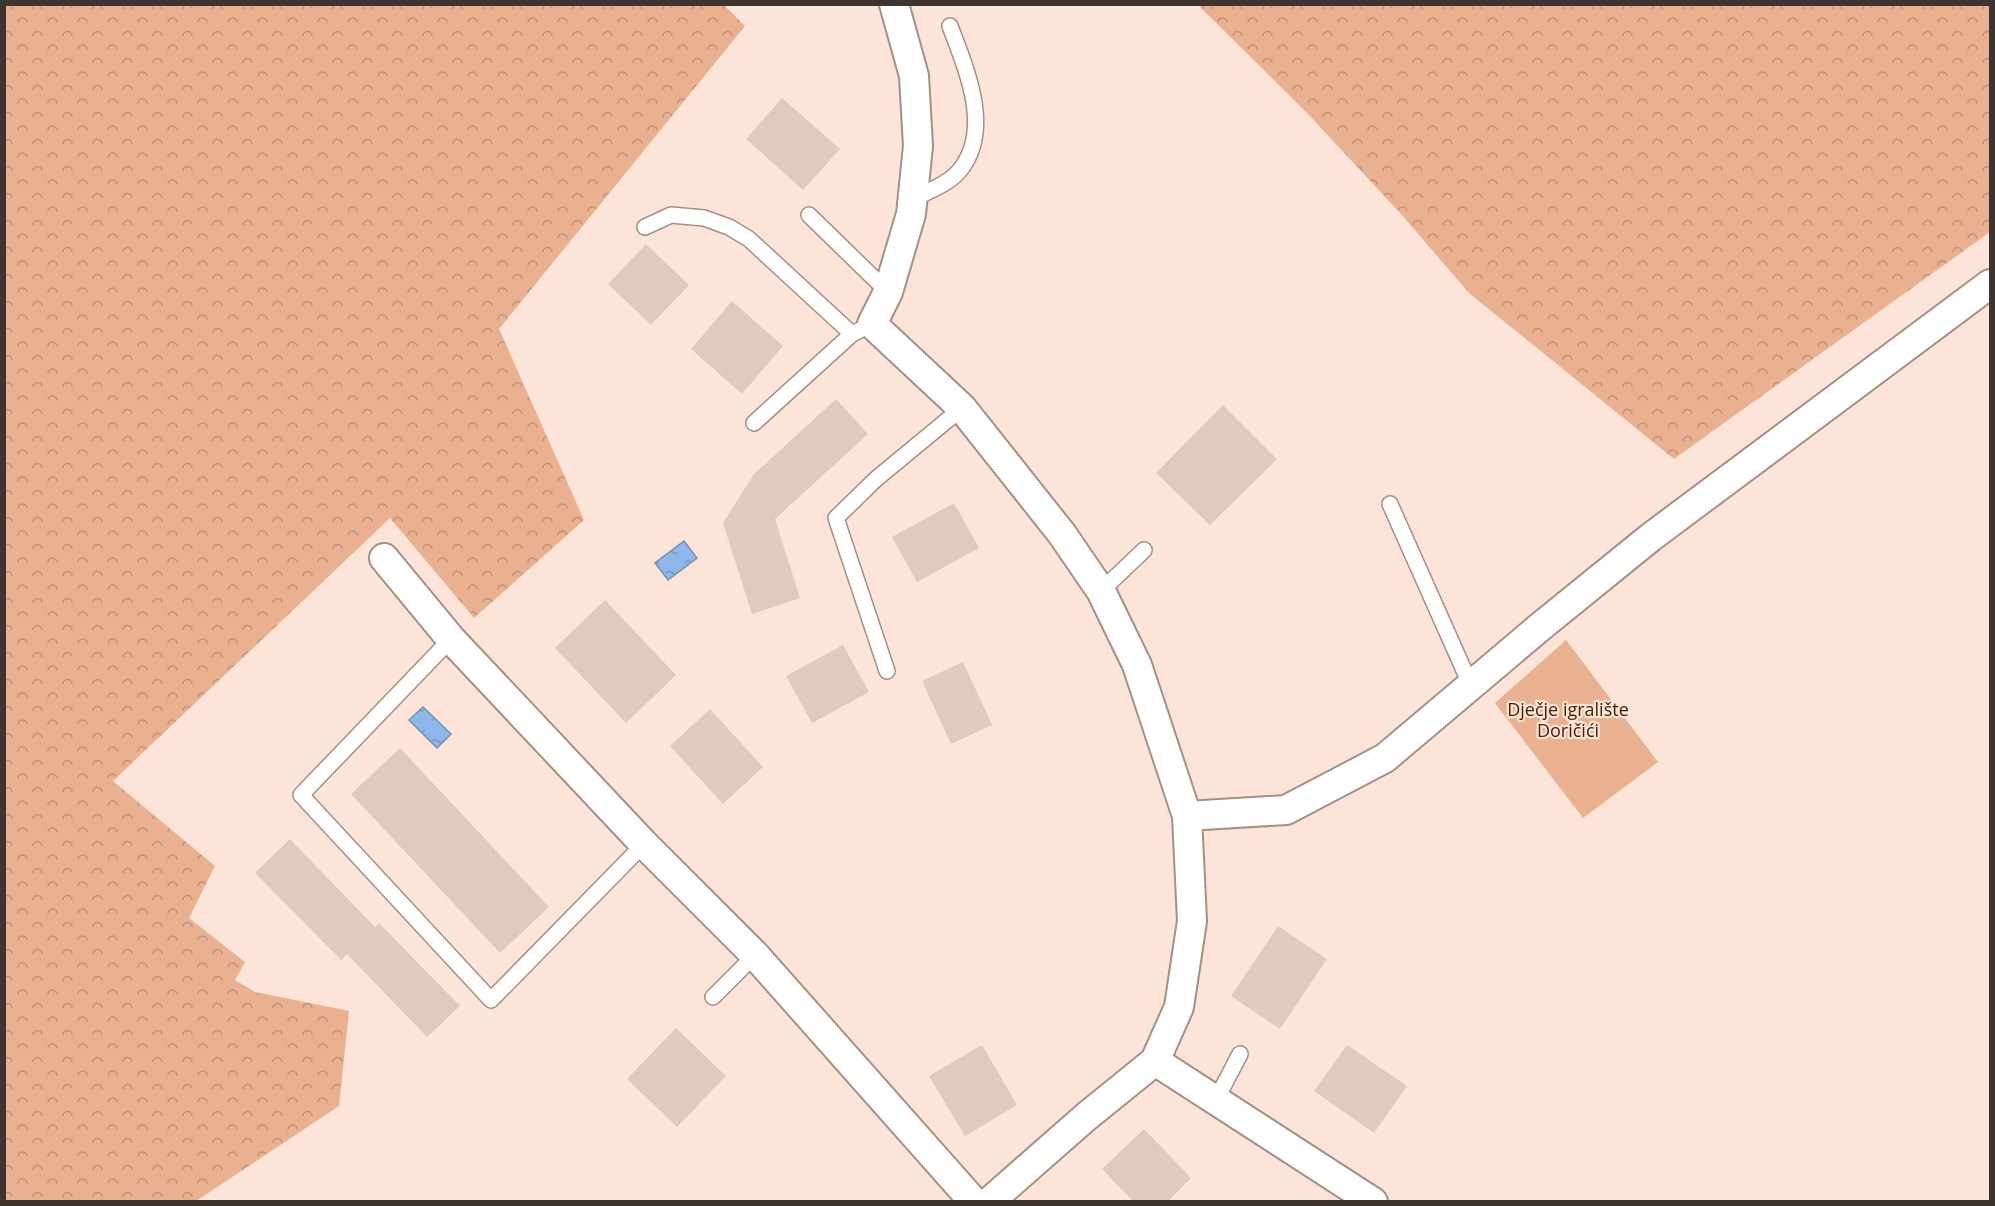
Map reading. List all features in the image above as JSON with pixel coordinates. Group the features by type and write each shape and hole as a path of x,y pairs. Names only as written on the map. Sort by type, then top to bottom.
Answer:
{"street":[{"path":"894,4 914,76 918,146 913,199 911,214 888,292 862,329 962,408 1062,534 1101,591 1137,665 1187,816 1192,921 1179,1007 1155,1061 1087,1116 989,1202"},
{"path":"1187,816 1286,810 1385,758 1651,537 1990,284"},
{"path":"384,558 451,639 644,844 755,955 974,1202"},
{"path":"1155,1061 1373,1202"}],"lane":[{"path":"913,199 939,186 959,171 972,147 976,118 970,80 950,26"},
{"path":"645,227 671,215 704,218 729,227 748,239 862,329 754,423"},
{"path":"809,215 888,292"},
{"path":"887,671 836,518 876,479 962,408"},
{"path":"1390,504 1471,686"},
{"path":"1101,591 1144,550"},
{"path":"451,639 301,795 491,1000 644,844"},
{"path":"713,997 755,955"},
{"path":"1216,1100 1240,1054"}],"green space":[{"path":"5,4 723,4 745,26 499,329 584,520 474,618 390,518 113,781 215,866 189,918 245,962 235,980 255,992 349,1011 339,1106 196,1201 5,1201"},
{"path":"1198,5 1990,5 1990,232 1674,459 1469,293 1401,214 1308,114"},
{"name":"Dječje igralište Doričići","path":"1566,640 1658,762 1583,818 1495,703"}],"water":[{"path":"684,541 697,558 668,580 655,563"},
{"path":"423,707 451,734 437,748 409,720"}],"building":[{"path":"782,98 840,149 803,190 746,139"},
{"path":"646,244 689,285 651,325 608,284"},
{"path":"732,301 783,346 742,394 691,349"},
{"path":"836,399 868,434 775,519 800,598 752,614 723,523 754,474"},
{"path":"1223,405 1277,459 1210,525 1156,473"},
{"path":"954,503 979,548 917,582 892,537"},
{"path":"605,600 676,675 626,723 555,648"},
{"path":"843,645 869,692 812,723 786,676"},
{"path":"963,662 992,725 951,744 922,681"},
{"path":"710,709 763,767 723,804 670,746"},
{"path":"400,748 549,907 500,953 351,794"},
{"path":"290,839 375,927 379,923 460,1006 427,1037 347,954 341,960 255,873"},
{"path":"1278,926 1327,959 1280,1029 1231,996"},
{"path":"676,1028 726,1076 677,1127 627,1079"},
{"path":"982,1045 1017,1105 965,1136 929,1076"},
{"path":"1347,1045 1407,1086 1374,1133 1314,1091"},
{"path":"1144,1129 1191,1178 1167,1202 1134,1202 1102,1169"}]}
